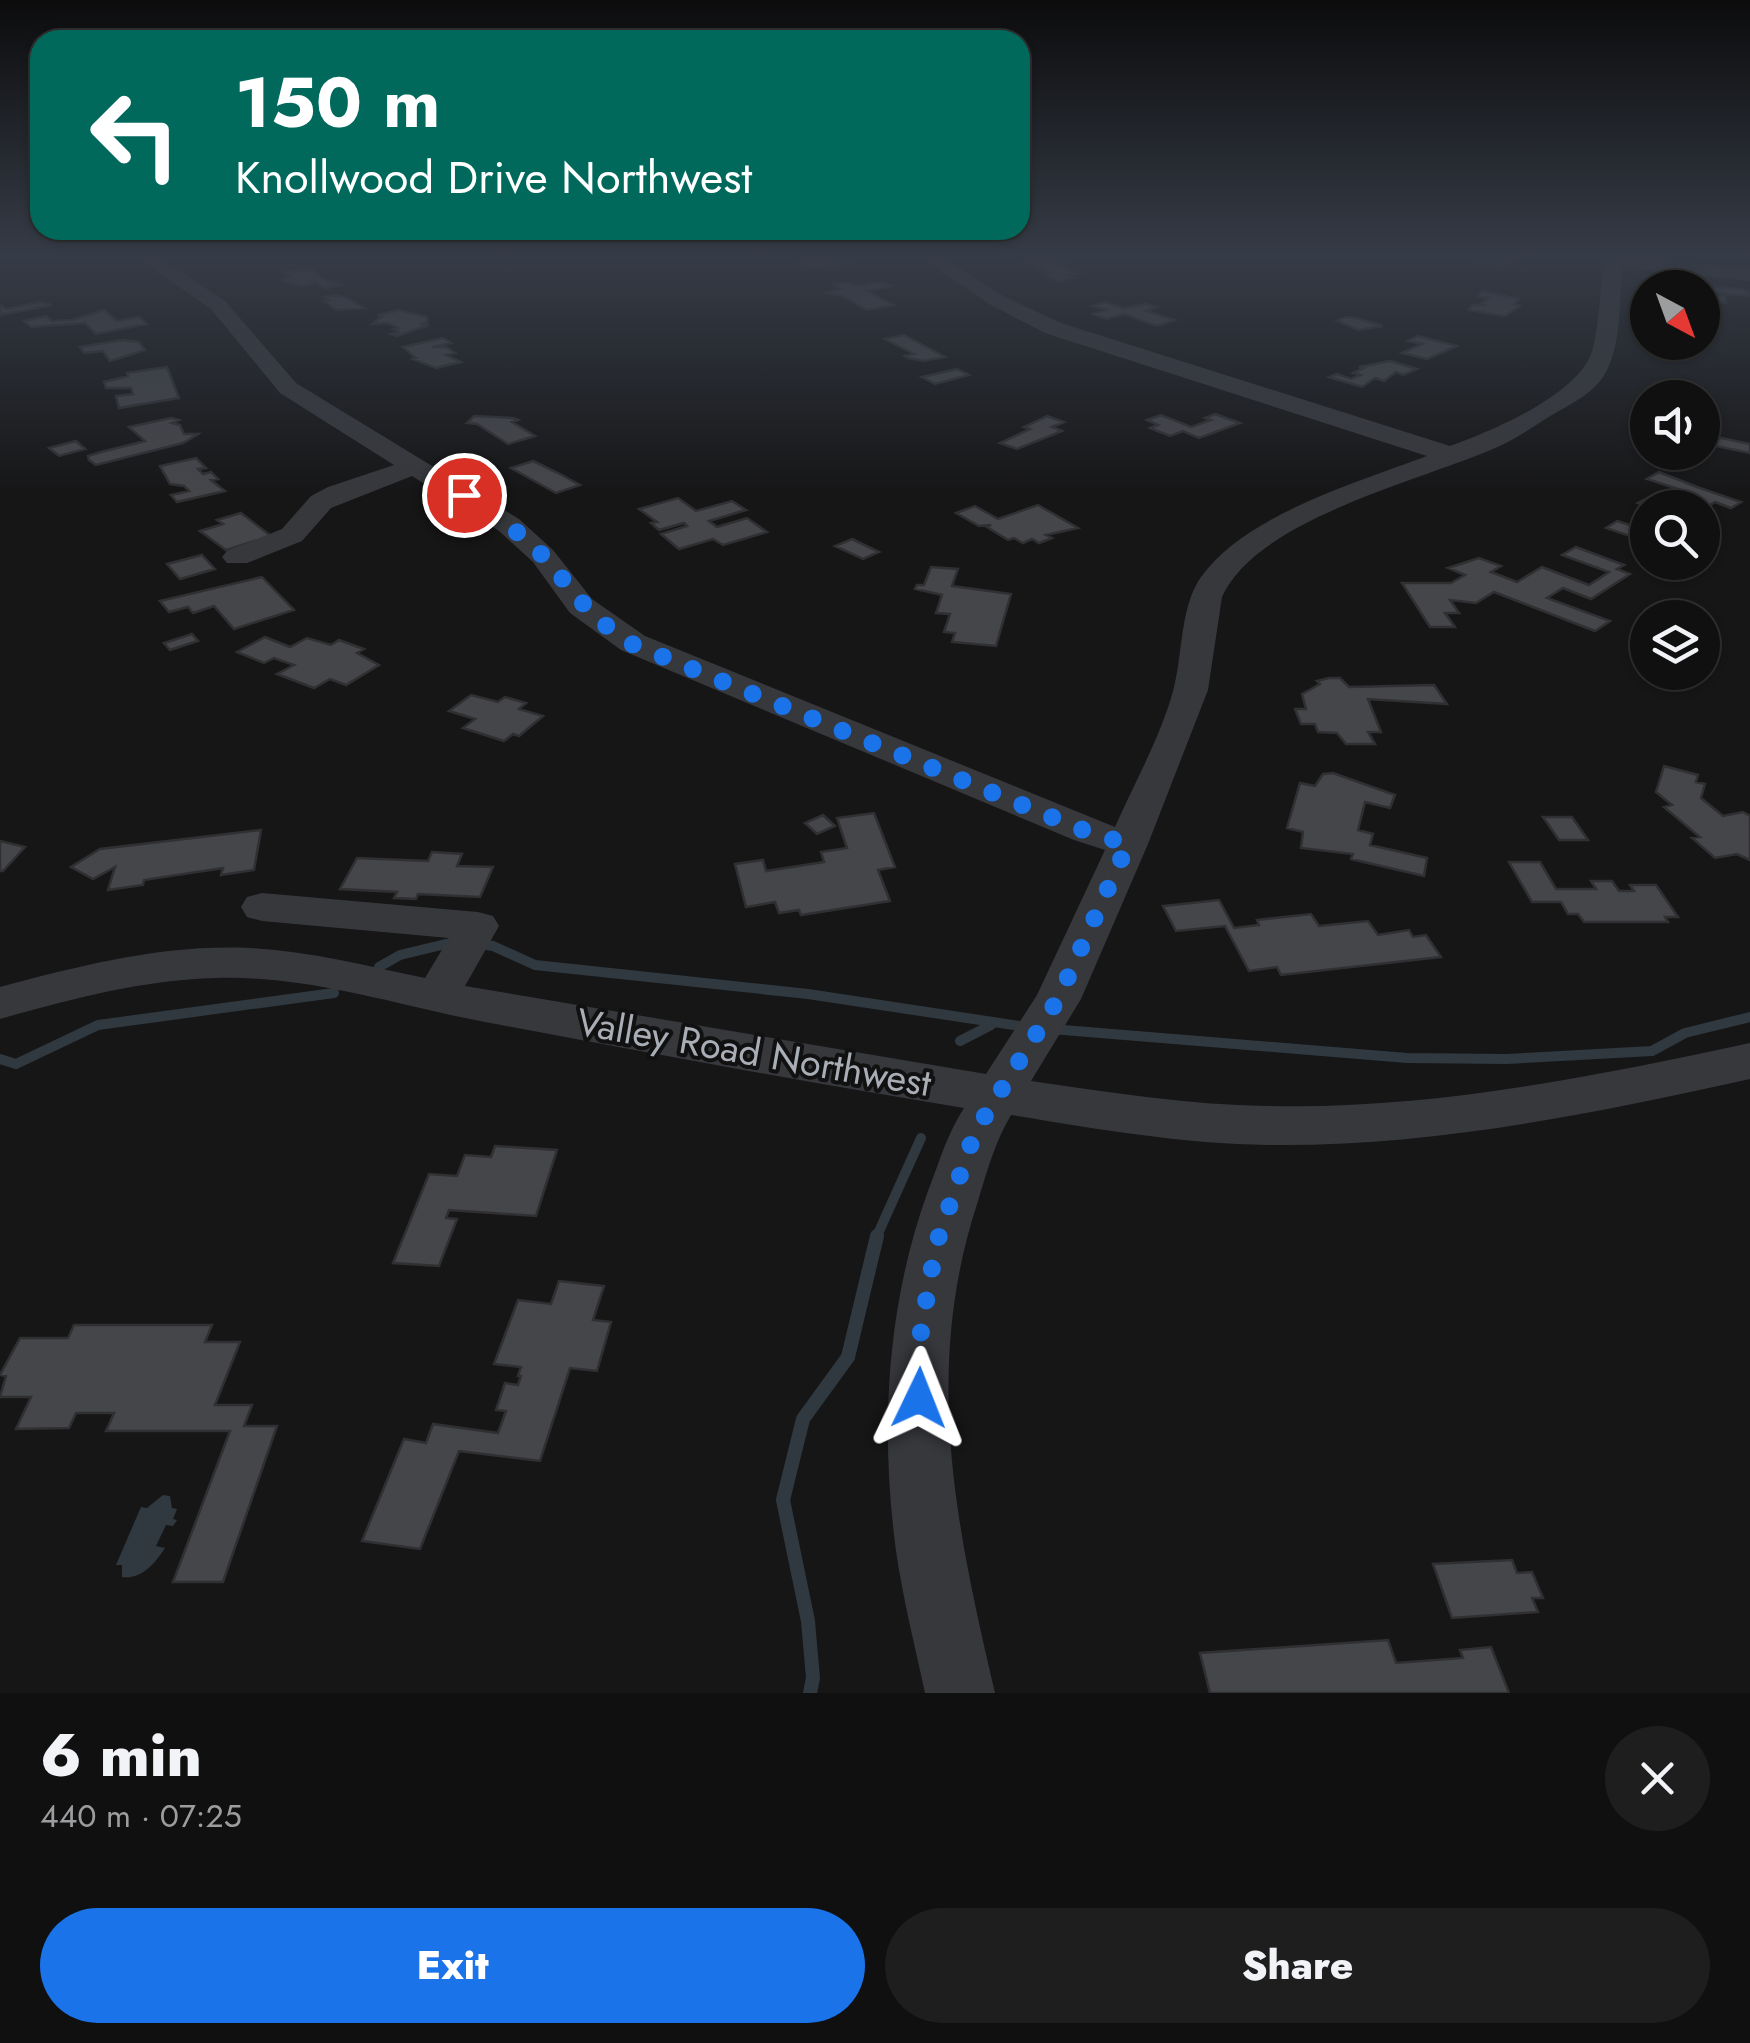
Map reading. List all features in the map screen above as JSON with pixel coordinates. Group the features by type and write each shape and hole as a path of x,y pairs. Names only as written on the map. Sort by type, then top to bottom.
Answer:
{"street":[{"path":"246,335 288,388 509,526 546,559 581,606 632,644 1088,832 1128,844"},
{"path":"1074,335 1454,456"},
{"path":"960,1693 929,1550 918,1426 921,1330 936,1245 975,1132 1058,999 1128,844 1191,690 1202,614 1214,580 1241,553 1307,511 1454,456 1558,404 1594,373 1606,335"},
{"path":"236,558 292,535 321,502 338,493 415,466"},
{"path":"262,907 478,926 436,997"},
{"name":"Valley Road Northwest","path":"0,1003 100,975 221,962 285,968 436,997 1011,1075 1196,1121 1346,1124 1457,1116 1750,1061"}],"shaded area":[{"path":"163,1495 170,1496 172,1508 177,1509 173,1519 177,1520 173,1526 166,1525 156,1546 165,1548 142,1573 122,1577 122,1565 116,1565 141,1507 147,1508"}],"building":[{"path":"904,335 945,357 923,361 909,358 905,356 914,354 885,339"},
{"path":"1418,336 1457,346 1427,359 1402,353 1422,344 1408,341"},
{"path":"443,338 451,343 432,347 446,347 455,353 446,355 461,362 436,368 413,359 416,358 403,347"},
{"path":"123,340 139,342 145,350 110,361 103,351 84,353 80,347"},
{"path":"1390,361 1417,369 1403,375 1396,372 1384,381 1375,378 1362,387 1329,377 1337,374 1351,379 1361,375 1353,373 1364,368 1359,367"},
{"path":"167,367 179,398 119,408 116,396 133,394 131,388 106,388 104,382 128,376 127,373"},
{"path":"957,369 969,375 935,384 922,377"},
{"path":"1215,414 1240,423 1199,438 1183,431 1170,436 1150,428 1158,425 1147,420 1161,415 1191,427 1211,420 1205,418"},
{"path":"474,416 513,418 518,420 512,422 535,436 508,444 477,424 467,423"},
{"path":"1047,416 1064,422 1052,427 1062,431 1017,449 1000,443 1030,429 1024,427"},
{"path":"171,418 179,420 172,423 180,425 184,434 198,434 183,443 96,465 89,460 88,456 145,441 129,427"},
{"path":"1720,438 1750,444 1750,453 1720,447"},
{"path":"76,441 85,449 59,456 49,448"},
{"path":"196,458 206,468 198,469 203,474 211,472 218,479 211,480 225,491 177,502 171,495 189,491 170,484 160,466"},
{"path":"533,461 580,485 556,493 511,468"},
{"path":"1659,472 1706,490 1681,490 1647,479"},
{"path":"1720,495 1741,502 1731,508 1720,504"},
{"path":"678,498 696,511 732,501 746,510 709,521 717,527 747,518 767,532 723,545 713,539 679,549 661,534 687,526 684,523 659,530 651,523 657,522 639,509"},
{"path":"1038,505 1078,528 1046,535 1052,538 1039,543 1032,539 1023,543 1014,538 1008,540 987,527 991,525 979,526 956,513 975,506 998,519"},
{"path":"241,513 271,536 226,550 200,531 223,524 217,520"},
{"path":"1617,521 1630,525 1630,536 1606,528"},
{"path":"852,539 879,552 863,559 835,546"},
{"path":"1576,547 1624,565 1617,569 1630,574 1591,599 1563,588 1547,598 1610,621 1595,631 1494,592 1476,603 1450,600 1459,613 1445,613 1455,627 1430,627 1402,583 1451,583 1465,575 1448,568 1479,558 1501,566 1491,572 1517,582 1542,567 1589,585 1609,572 1562,555"},
{"path":"202,555 215,569 180,579 167,564"},
{"path":"931,567 958,569 952,586 1011,594 996,646 952,642 955,633 944,632 950,614 936,613 942,595 915,589 924,585"},
{"path":"262,577 294,610 234,629 214,606 193,613 188,607 169,612 160,601"},
{"path":"192,634 198,641 170,650 164,643"},
{"path":"265,637 290,647 307,638 331,645 339,640 364,649 357,653 379,665 346,685 330,679 314,688 277,674 294,665 274,658 264,663 237,652"},
{"path":"1340,678 1349,687 1434,685 1447,704 1368,699 1381,732 1368,732 1375,744 1346,744 1337,733 1318,732 1315,724 1301,724 1295,709 1306,709 1302,694 1320,684 1317,681"},
{"path":"471,695 498,702 505,697 526,703 519,709 543,716 519,736 513,734 504,741 463,728 475,719 449,711"},
{"path":"1664,766 1698,775 1696,782 1705,784 1701,798 1723,816 1743,812 1750,816 1750,860 1737,854 1715,858 1692,838 1700,837 1664,807 1672,805 1656,792"},
{"path":"1333,773 1395,795 1390,808 1365,802 1358,830 1373,834 1370,845 1427,858 1424,876 1351,859 1353,854 1301,848 1303,832 1287,828 1300,783 1315,786 1323,774"},
{"path":"874,813 895,867 878,870 890,901 801,915 799,910 779,913 775,902 746,907 735,864 763,860 766,871 824,862 821,852 847,848 837,818"},
{"path":"823,815 835,826 817,834 805,823"},
{"path":"1543,817 1572,817 1588,840 1559,840"},
{"path":"261,830 254,870 221,875 223,868 144,880 143,885 108,890 115,867 93,879 71,867 100,849"},
{"path":"0,841 25,847 3,871 0,871"},
{"path":"432,852 462,854 457,866 493,867 480,897 418,894 416,899 394,898 397,892 340,889 357,858 428,861"},
{"path":"1509,862 1540,862 1556,889 1596,889 1591,881 1612,881 1619,891 1634,891 1630,885 1656,885 1678,917 1665,917 1668,922 1584,922 1578,914 1568,914 1561,902 1532,902"},
{"path":"1219,900 1234,928 1259,925 1257,920 1311,914 1319,926 1368,921 1378,935 1409,930 1413,937 1426,935 1441,957 1281,975 1277,967 1249,971 1225,926 1176,931 1163,906"},
{"path":"495,1146 557,1150 536,1216 449,1210 446,1218 457,1219 439,1266 393,1263 429,1174 457,1176 465,1155 491,1157"},
{"path":"559,1281 604,1286 593,1320 611,1322 597,1371 570,1368 540,1461 459,1451 420,1549 362,1541 404,1439 426,1443 433,1424 498,1433 506,1411 496,1410 505,1383 518,1385 521,1376 521,1367 494,1364 518,1300 551,1304"},
{"path":"74,1325 212,1325 205,1342 240,1342 215,1405 252,1405 244,1426 277,1426 223,1582 173,1582 230,1431 106,1431 114,1413 76,1413 69,1428 16,1429 31,1397 0,1397 6,1376 0,1375 20,1338 68,1338"},
{"path":"1512,1560 1517,1573 1532,1572 1543,1598 1532,1598 1538,1612 1452,1618 1433,1564"},
{"path":"1388,1640 1396,1663 1463,1658 1460,1650 1491,1647 1509,1693 1210,1693 1200,1653"}],"waterway":[{"path":"379,967 400,955 454,942"},
{"path":"479,944 493,946 535,965 808,994 1026,1027"},
{"path":"0,1059 16,1064 98,1025 334,993"},
{"path":"1051,1029 1407,1058 1507,1059 1652,1051 1685,1033 1750,1017"},
{"path":"960,1041 991,1025"},
{"path":"876,1238 921,1138"},
{"path":"810,1693 813,1678 808,1621 783,1500 803,1419 848,1357 877,1236"}],"route":[{"path":"464,495 509,526 546,559 581,606 632,644 1088,832 1128,844 1058,999 975,1132 936,1245 921,1330 919,1398"}]}
